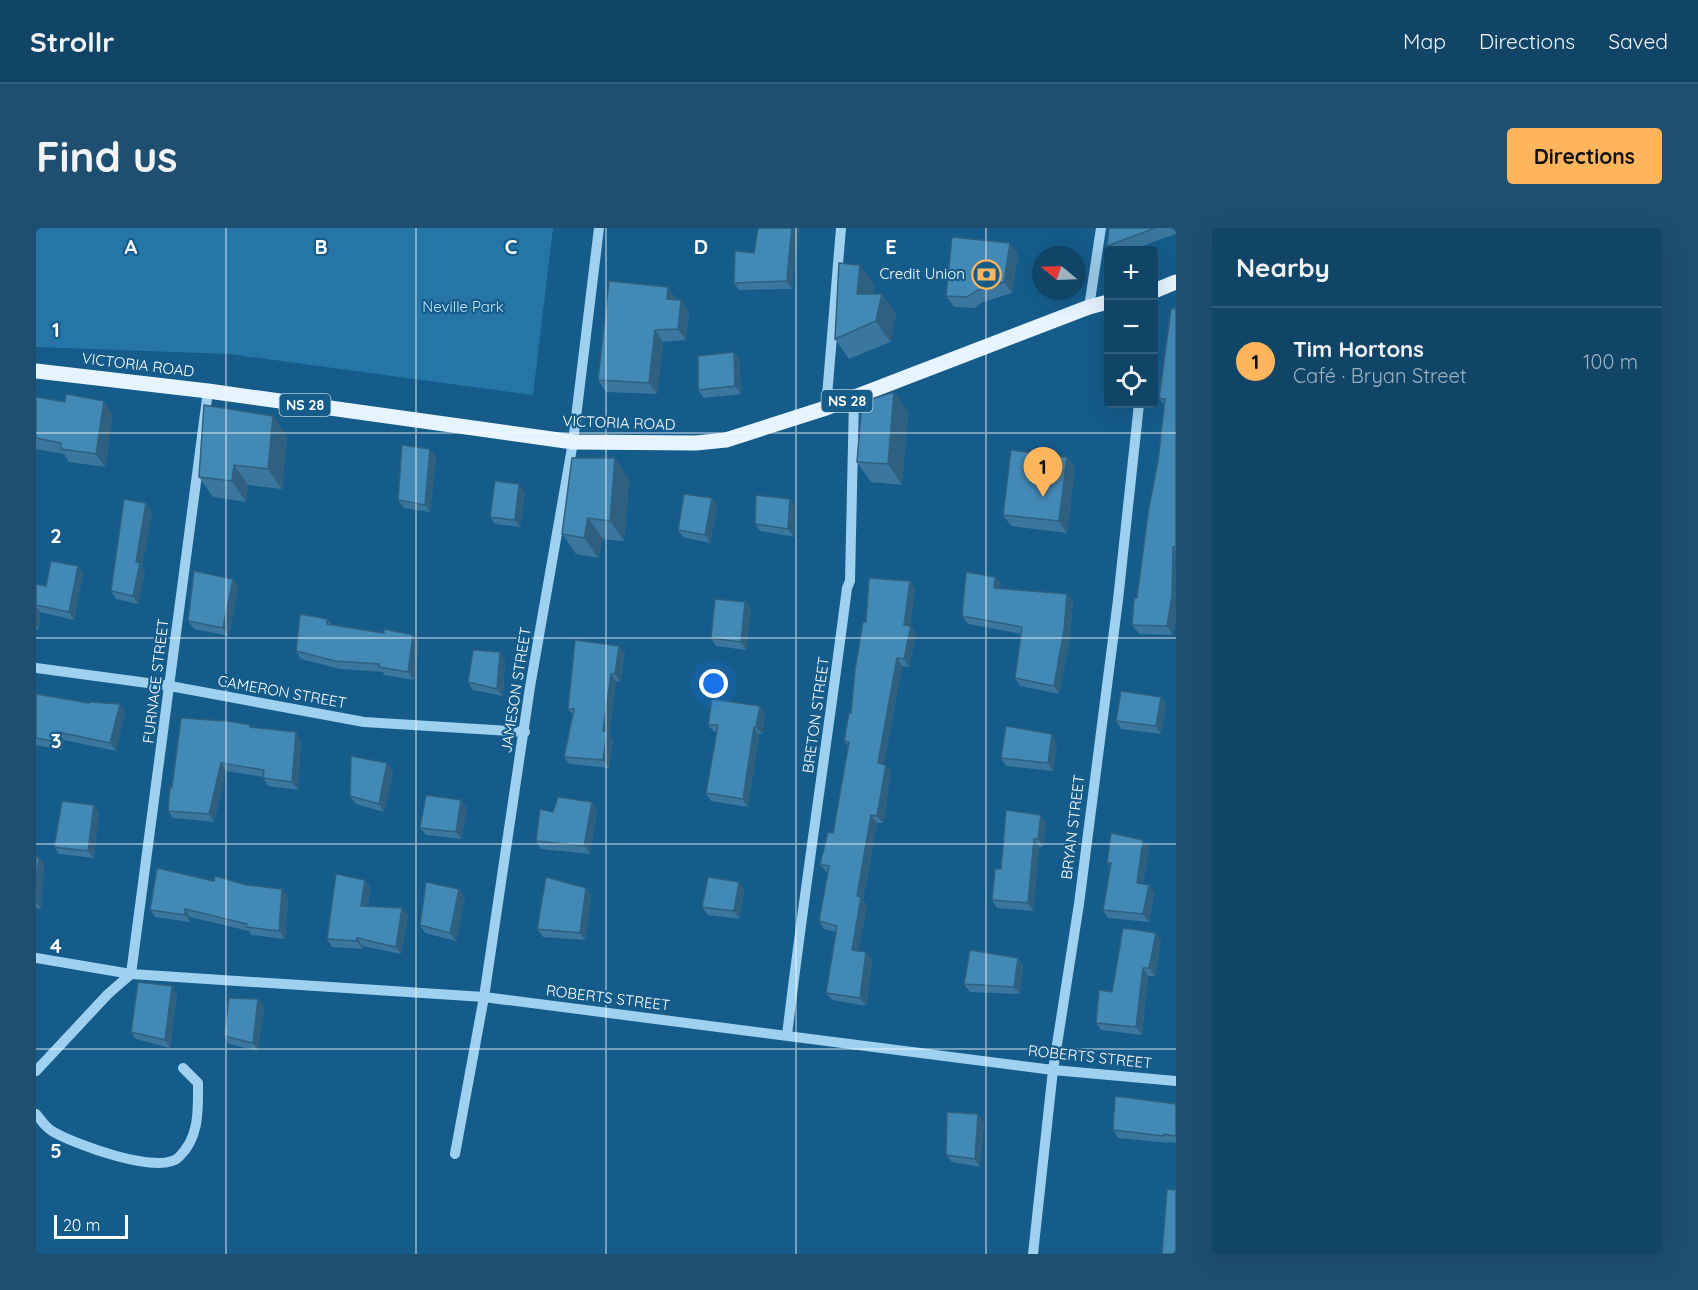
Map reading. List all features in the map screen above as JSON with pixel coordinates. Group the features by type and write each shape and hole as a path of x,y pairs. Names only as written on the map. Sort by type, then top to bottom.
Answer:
{"main road":[{"path":"1158,289 1176,282"},
{"name":"VICTORIA ROAD","path":"36,371 208,391 573,442 696,443 726,440 826,408 1104,303"}],"street":[{"name":"JAMESON STREET","path":"455,1155 484,997 532,675 573,442 599,228"},
{"path":"826,408 841,228"},
{"path":"1089,307 1101,228"},
{"name":"FURNACE STREET","path":"131,974 208,391"},
{"name":"BRETON STREET","path":"788,1035 803,905 850,581 854,398"},
{"name":"BRYAN STREET","path":"1033,1254 1053,1070 1079,904 1118,600 1138,408"},
{"name":"CAMERON STREET","path":"36,668 170,686 364,722 525,732"},
{"name":"ROBERTS STREET","path":"36,958 131,974 484,997 1053,1070 1176,1081"},
{"path":"36,1071 108,994 131,974"},
{"path":"36,1114 49,1130 104,1152 158,1164 178,1159 193,1139 198,1113 198,1083 183,1068"}],"green space":[{"name":"Neville Park","path":"36,228 553,228 533,395 229,354 36,347"}],"building":[{"path":"758,228 792,228 787,281 734,283 735,251 754,253"},
{"path":"1109,228 1155,228 1107,246"},
{"name":"Credit Union","path":"952,237 1010,243 1004,282 976,291 967,297 946,296"},
{"path":"839,263 860,265 857,294 882,294 876,321 835,339"},
{"path":"609,281 668,287 667,299 681,300 678,329 655,330 649,383 598,380"},
{"path":"1176,308 1176,547 1173,547 1172,596 1167,626 1132,625 1134,598 1137,598 1148,513 1158,461 1165,399 1159,398 1171,309"},
{"path":"734,352 735,386 698,390 698,356"},
{"path":"894,392 888,464 857,462 862,402"},
{"path":"66,394 104,401 96,454 61,449 61,443 36,438 36,397 65,402"},
{"path":"204,405 273,416 268,469 234,465 232,481 199,477"},
{"path":"402,445 430,449 425,505 398,500"},
{"path":"1011,450 1067,457 1059,521 1003,515"},
{"path":"572,458 615,458 610,521 588,518 584,538 562,534"},
{"path":"495,481 519,484 515,520 490,517"},
{"path":"684,494 712,498 705,535 678,530"},
{"path":"756,495 790,499 788,529 755,524"},
{"path":"124,499 146,503 136,562 140,563 133,596 111,591"},
{"path":"51,561 78,566 69,612 36,605 36,584 46,586"},
{"path":"194,571 233,579 223,628 188,621"},
{"path":"966,572 995,577 994,588 1067,594 1064,630 1054,686 1015,678 1022,627 962,616"},
{"path":"869,578 910,581 904,625 911,626 904,659 897,658 878,763 886,765 877,816 871,815 857,896 861,897 852,950 866,952 860,998 826,993 837,926 819,921 829,866 820,864 828,832 833,833 849,742 844,741 849,713 851,713 863,622 866,622"},
{"path":"715,599 745,602 741,642 711,638"},
{"path":"300,614 327,619 327,624 384,633 384,629 413,635 408,672 379,667 379,664 335,661 296,651"},
{"path":"575,640 619,646 615,674 611,674 603,731 607,732 603,760 564,757 574,709 568,709"},
{"path":"473,650 500,652 497,689 468,682"},
{"path":"1121,691 1161,697 1156,726 1116,721"},
{"path":"36,694 89,703 120,704 110,743 58,732 57,742 36,738"},
{"path":"712,699 760,706 756,727 754,727 743,799 706,793 718,725 708,725"},
{"path":"181,718 227,721 250,725 250,727 296,732 292,782 263,778 264,770 221,763 209,814 168,811"},
{"path":"1006,726 1052,734 1048,763 1001,758"},
{"path":"351,756 387,763 379,804 350,796"},
{"path":"426,795 461,800 456,832 420,828"},
{"path":"558,797 592,802 584,846 536,841 540,809 553,812"},
{"path":"62,801 94,805 88,851 54,847"},
{"path":"1006,810 1041,815 1038,839 1034,839 1028,903 992,900 995,869 1001,869"},
{"path":"1111,833 1143,840 1137,883 1149,885 1143,914 1103,910 1111,863 1107,863"},
{"path":"36,857 39,857 36,892"},
{"path":"157,868 214,881 215,876 247,885 282,889 279,931 246,927 247,924 185,909 185,915 150,910"},
{"path":"336,874 365,880 361,906 402,908 396,947 357,938 357,941 327,939"},
{"path":"546,877 586,888 580,933 537,929"},
{"path":"708,877 739,882 734,911 702,907"},
{"path":"426,882 459,889 450,933 420,925"},
{"path":"1123,928 1156,933 1149,968 1143,968 1136,1027 1096,1023 1099,990 1112,992"},
{"path":"970,950 1018,958 1014,987 964,984"},
{"path":"138,982 172,986 165,1040 131,1032"},
{"path":"229,998 258,999 253,1043 224,1036"},
{"path":"1115,1096 1176,1104 1176,1136 1113,1130"},
{"path":"947,1112 978,1114 975,1159 946,1155"},
{"path":"1167,1189 1176,1190 1176,1254 1162,1254"}],"place":[{"name":"Credit Union","path":"986,274"},
{"name":"Tim Hortons","path":"1043,497"}]}
